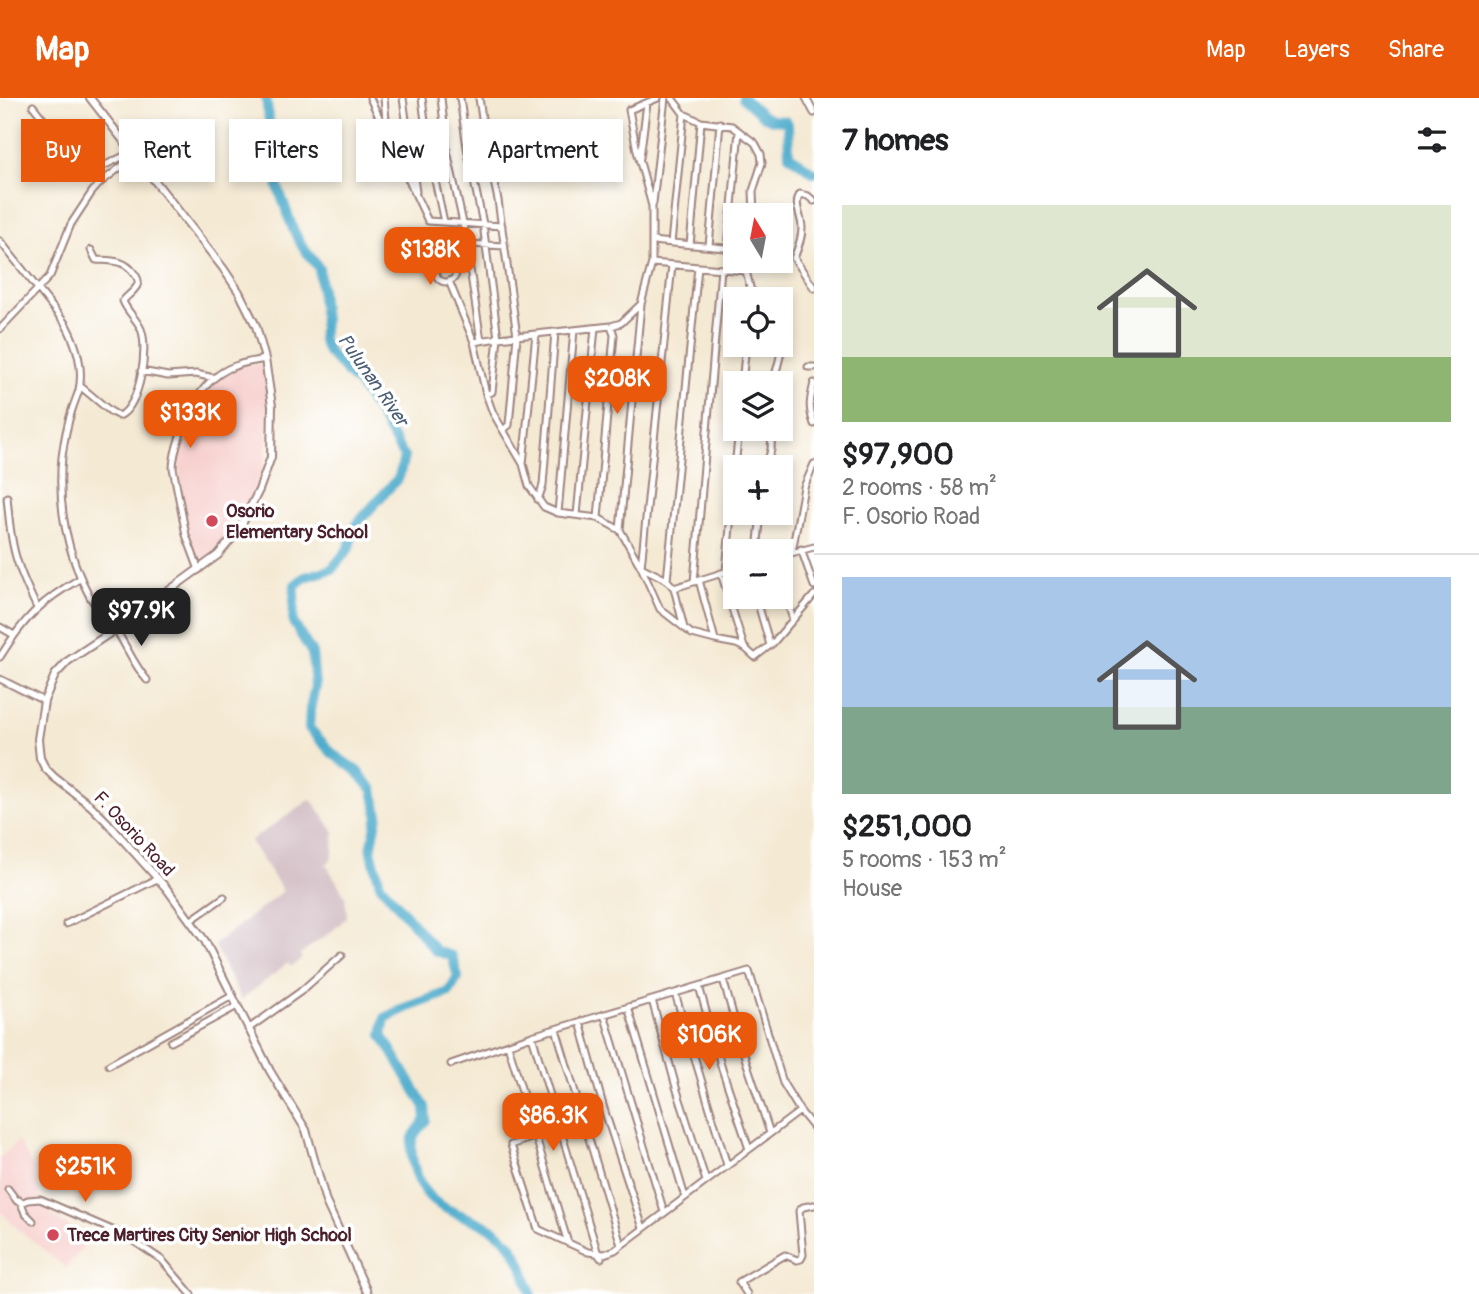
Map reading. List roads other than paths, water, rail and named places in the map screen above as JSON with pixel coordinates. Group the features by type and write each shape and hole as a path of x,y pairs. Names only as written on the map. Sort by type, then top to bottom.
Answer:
{"street":[{"name":"F. Osorio Road","path":"90,98 119,139"},
{"path":"370,98 380,119"},
{"path":"384,98 386,119"},
{"path":"403,98 417,198"},
{"path":"422,98 429,153 444,222"},
{"path":"441,98 447,151 467,245 477,342 486,394 493,412 523,464 529,486 544,508 558,513 598,518 620,530 660,609 692,634 736,644 755,657 770,645 814,595"},
{"path":"460,98 483,224 498,338 492,392 486,394"},
{"path":"479,98 498,200 517,337 509,425 503,430"},
{"path":"652,206 639,161 629,110 658,98"},
{"path":"620,530 641,304 652,263 652,206 665,98"},
{"path":"671,98 684,114 701,122 732,126 755,143 762,163 753,191 754,203"},
{"path":"810,100 814,113"},
{"path":"639,161 647,103"},
{"path":"33,106 84,170 91,172 119,158"},
{"path":"671,243 684,114"},
{"path":"690,245 701,122"},
{"path":"709,246 720,123"},
{"path":"735,203 739,131"},
{"path":"0,329 50,276 71,224 92,192 119,168"},
{"name":"F. Osorio Road","path":"152,182 215,258 239,292 256,326 265,359 272,406 271,457 259,490 239,530 218,555 68,661 55,675 44,701 38,739 40,758 54,778 98,813 157,879 205,941 270,1071 306,1130 326,1202 368,1294"},
{"path":"410,182 428,221 502,226"},
{"path":"814,201 808,196 797,195 802,230 793,258 814,288"},
{"path":"0,241 65,323 78,352 80,386 71,411 62,457 64,519 72,554 91,599 116,629 136,668 146,680"},
{"path":"652,241 723,247"},
{"path":"433,242 505,246"},
{"path":"80,386 119,416 128,411 136,393 145,346 141,328 123,301 136,288 138,278 130,267 121,262 110,259 96,260 91,250"},
{"path":"652,263 721,269 696,581 715,640"},
{"path":"641,567 672,265"},
{"path":"667,580 698,267"},
{"path":"449,281 477,342"},
{"path":"477,342 611,326 621,323 641,304"},
{"path":"598,518 614,335 611,326"},
{"path":"577,516 595,328"},
{"path":"558,513 574,330"},
{"path":"538,500 542,485 555,332"},
{"path":"523,464 536,334"},
{"path":"199,570 184,527 173,461 188,413 204,388 215,378 236,365 265,359"},
{"path":"141,371 168,376 196,374 215,378"},
{"path":"814,383 809,404 814,424"},
{"path":"793,547 804,487 814,464"},
{"path":"7,497 15,555 37,608"},
{"path":"793,552 814,547"},
{"path":"801,550 814,586"},
{"path":"641,567 667,580 674,588 684,628"},
{"path":"674,588 723,573"},
{"path":"0,657 37,608 55,593 81,578"},
{"path":"734,609 744,647"},
{"path":"760,609 770,645"},
{"path":"790,609 793,620"},
{"path":"0,627 14,635"},
{"path":"0,679 44,701"},
{"path":"66,924 157,879"},
{"path":"190,921 224,897"},
{"path":"248,1029 300,992 342,955"},
{"path":"451,1064 532,1036 749,971 783,1083 814,1128"},
{"path":"723,979 769,1133"},
{"path":"699,986 748,1149"},
{"path":"675,993 727,1165"},
{"path":"109,1065 232,996"},
{"path":"652,1000 706,1181"},
{"path":"171,1042 237,1006"},
{"path":"628,1007 685,1197"},
{"path":"604,1014 664,1212"},
{"path":"580,1022 604,1109 643,1228"},
{"path":"556,1029 621,1245"},
{"path":"532,1036 600,1256"},
{"path":"508,1045 568,1242"},
{"path":"536,1136 511,1145 538,1229 600,1256 621,1245 800,1111"},
{"path":"8,1189 21,1203 40,1199 126,1236 162,1260 191,1294"},
{"path":"21,1203 25,1213 33,1221"},
{"path":"747,1294 739,1282 785,1255 801,1259 803,1255 799,1210 814,1205"}],"waterway":[{"name":"Pulunan River","path":"266,98 278,187 293,229 319,268 324,322 322,338 328,352 360,386 404,457 399,477 354,527 349,548 332,569 305,577 295,585 293,622 312,653 315,686 309,728 333,754 357,771 373,790 378,815 371,850 380,884 436,951 452,956 458,977 449,992 385,1018 382,1035 425,1107 426,1120 415,1133 412,1142 415,1170 431,1198 442,1206 494,1230 506,1240 518,1258 531,1294"},
{"path":"743,98 763,116 785,121 788,125 789,155 814,173"}],"place":[{"name":"Osorio Elementary School","path":"212,521"},
{"name":"Trece Martires City Senior High School","path":"53,1235"}]}
